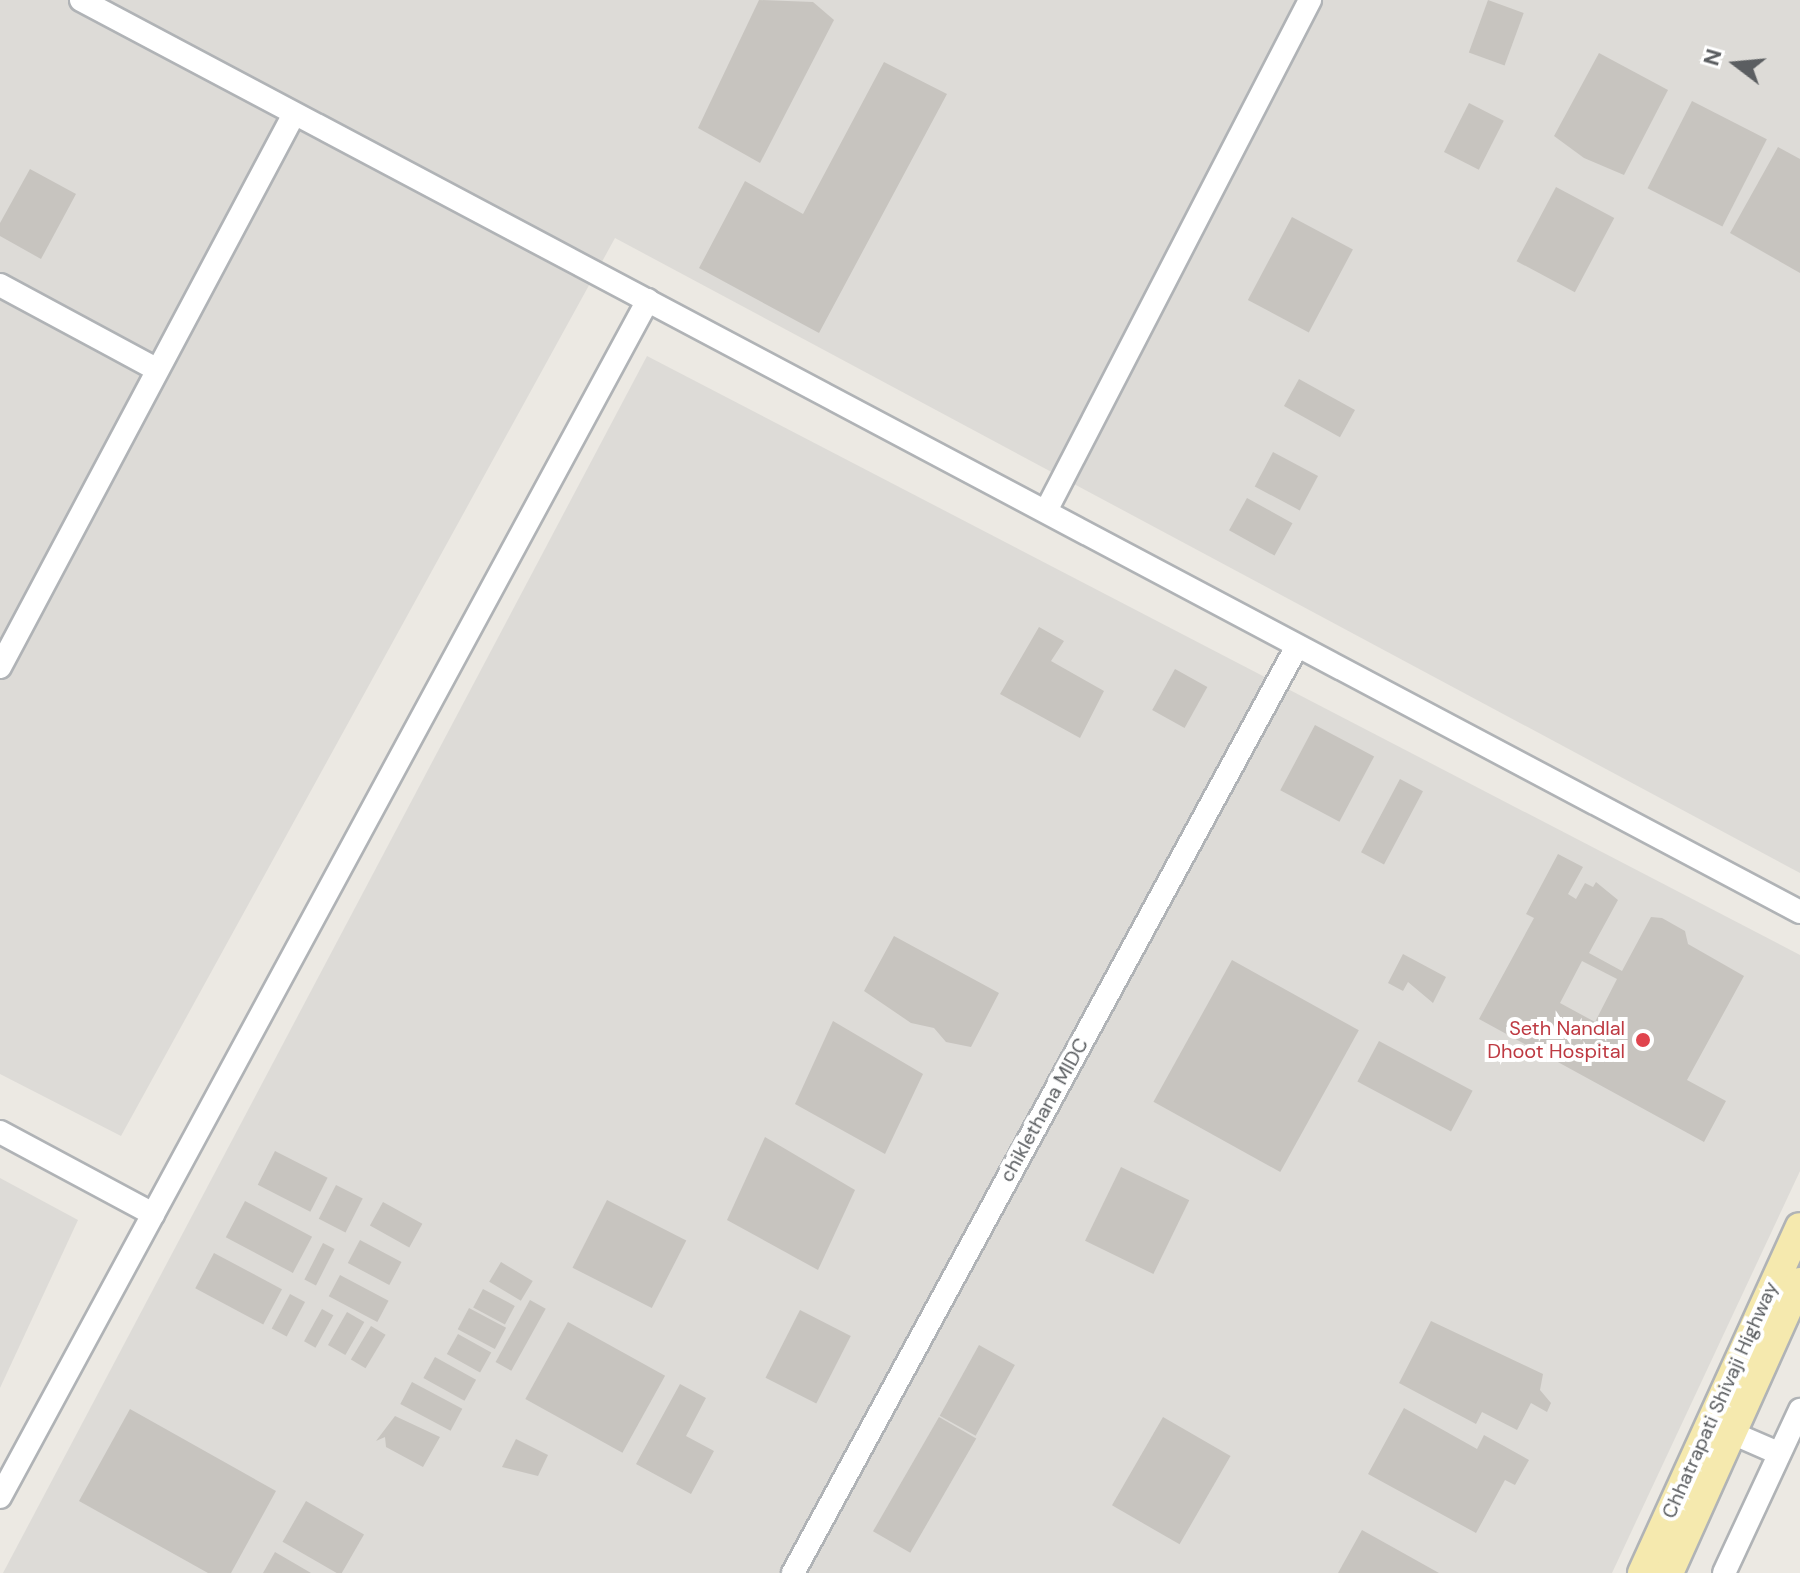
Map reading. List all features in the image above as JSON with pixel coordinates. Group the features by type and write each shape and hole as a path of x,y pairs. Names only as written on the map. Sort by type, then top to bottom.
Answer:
{"main road":[{"name":"Chhatrapati Shivaji Highway","path":"1642,1573 1800,1227"},
{"name":"Chhatrapati Shivaji Highway","path":"1678,1570 1732,1433 1790,1330 1800,1282"}],"street":[{"path":"81,0 1047,509 1296,648 1800,912"},
{"path":"1047,509 1310,0"},
{"path":"0,667 6,639 294,114"},
{"path":"0,285 154,368"},
{"path":"0,1497 648,300"},
{"name":"chiklethana MIDC","path":"793,1573 1296,648"},
{"path":"0,1132 153,1214"},
{"path":"1724,1573 1800,1410"},
{"path":"1732,1433 1778,1453"}],"shaded area":[{"path":"0,0 1800,0 1800,873 615,238 121,1136 0,1074"},
{"path":"647,356 1800,955 1800,1171 1612,1573 3,1573"},
{"path":"0,1178 78,1220 0,1388"}],"building":[{"path":"759,0 813,2 834,20 760,163 698,128"},
{"path":"1488,0 1524,13 1505,66 1469,53"},
{"path":"1599,53 1668,90 1624,175 1584,158 1554,136"},
{"path":"884,62 947,94 819,333 699,268 745,181 803,214"},
{"path":"1692,101 1767,139 1722,226 1648,188"},
{"path":"1469,103 1504,121 1479,170 1444,152"},
{"path":"1778,147 1800,159 1800,273 1730,233"},
{"path":"30,169 76,194 41,259 0,236 0,223"},
{"path":"1556,187 1614,218 1575,292 1517,261"},
{"path":"1292,217 1353,249 1309,332 1248,300"},
{"path":"1299,379 1355,410 1340,437 1284,406"},
{"path":"1273,452 1318,476 1300,510 1255,486"},
{"path":"1247,498 1292,523 1275,556 1229,530"},
{"path":"1039,627 1064,641 1051,661 1104,691 1080,738 1000,694"},
{"path":"1175,669 1207,687 1185,728 1152,710"},
{"path":"1315,725 1374,756 1339,822 1280,790"},
{"path":"1400,779 1423,791 1384,864 1361,852"},
{"path":"1558,854 1583,867 1568,894 1576,899 1585,883 1593,887 1596,882 1618,900 1589,953 1622,971 1651,917 1662,918 1685,931 1688,944 1744,976 1687,1080 1726,1101 1704,1142 1479,1019 1534,918 1526,914","holes":["1582,961 1617,979 1595,1022 1560,1003"]},
{"path":"894,936 999,993 971,1047 946,1042 934,1028 911,1023 864,991"},
{"path":"1403,954 1446,977 1433,1003 1408,982 1403,991 1388,983"},
{"path":"1232,960 1359,1030 1280,1172 1153,1102"},
{"path":"833,1021 923,1074 885,1154 795,1104"},
{"path":"1379,1041 1473,1091 1451,1131 1357,1082"},
{"path":"765,1137 855,1190 818,1270 727,1220"},
{"path":"275,1151 328,1178 310,1212 258,1185"},
{"path":"1121,1167 1189,1200 1153,1274 1085,1241"},
{"path":"336,1185 363,1199 345,1232 319,1219"},
{"path":"607,1200 686,1240 652,1308 572,1268"},
{"path":"245,1201 312,1237 293,1273 226,1237"},
{"path":"383,1202 422,1224 409,1247 370,1226"},
{"path":"360,1240 401,1262 389,1285 348,1263"},
{"path":"323,1243 335,1249 316,1285 304,1280"},
{"path":"214,1253 282,1289 263,1324 195,1288"},
{"path":"501,1262 533,1281 521,1301 489,1282"},
{"path":"340,1275 389,1301 377,1322 329,1296"},
{"path":"483,1289 515,1306 505,1324 473,1308"},
{"path":"290,1294 305,1302 287,1336 272,1328"},
{"path":"530,1300 546,1309 511,1371 496,1362"},
{"path":"469,1308 506,1328 495,1349 458,1329"},
{"path":"322,1309 333,1315 315,1348 304,1341"},
{"path":"800,1310 851,1336 816,1404 765,1378"},
{"path":"347,1312 364,1322 345,1355 328,1345"},
{"path":"1431,1321 1543,1374 1540,1390 1551,1403 1547,1412 1531,1403 1517,1430 1482,1412 1476,1424 1399,1383"},
{"path":"568,1322 665,1376 622,1453 525,1399"},
{"path":"371,1326 386,1335 365,1368 351,1359"},
{"path":"458,1334 491,1352 480,1373 447,1354"},
{"path":"979,1345 1015,1365 976,1436 940,1416"},
{"path":"435,1357 476,1380 464,1401 423,1378"},
{"path":"412,1382 462,1409 451,1431 400,1404"},
{"path":"680,1384 706,1398 686,1436 714,1451 691,1494 636,1464"},
{"path":"1404,1408 1477,1449 1484,1435 1529,1460 1515,1485 1505,1480 1476,1533 1368,1474"},
{"path":"130,1409 276,1491 231,1573 208,1573 79,1501"},
{"path":"395,1416 440,1437 423,1467 386,1447 385,1437 376,1441"},
{"path":"939,1417 976,1438 910,1553 873,1531"},
{"path":"1163,1417 1231,1456 1180,1544 1112,1505"},
{"path":"516,1439 548,1455 538,1476 502,1467"},
{"path":"306,1501 364,1534 342,1573 282,1542"},
{"path":"1362,1530 1439,1573 1338,1573"},
{"path":"275,1552 311,1573 263,1573"}],"place":[{"name":"Seth Nandlal Dhoot Hospital","path":"1643,1040"}]}
